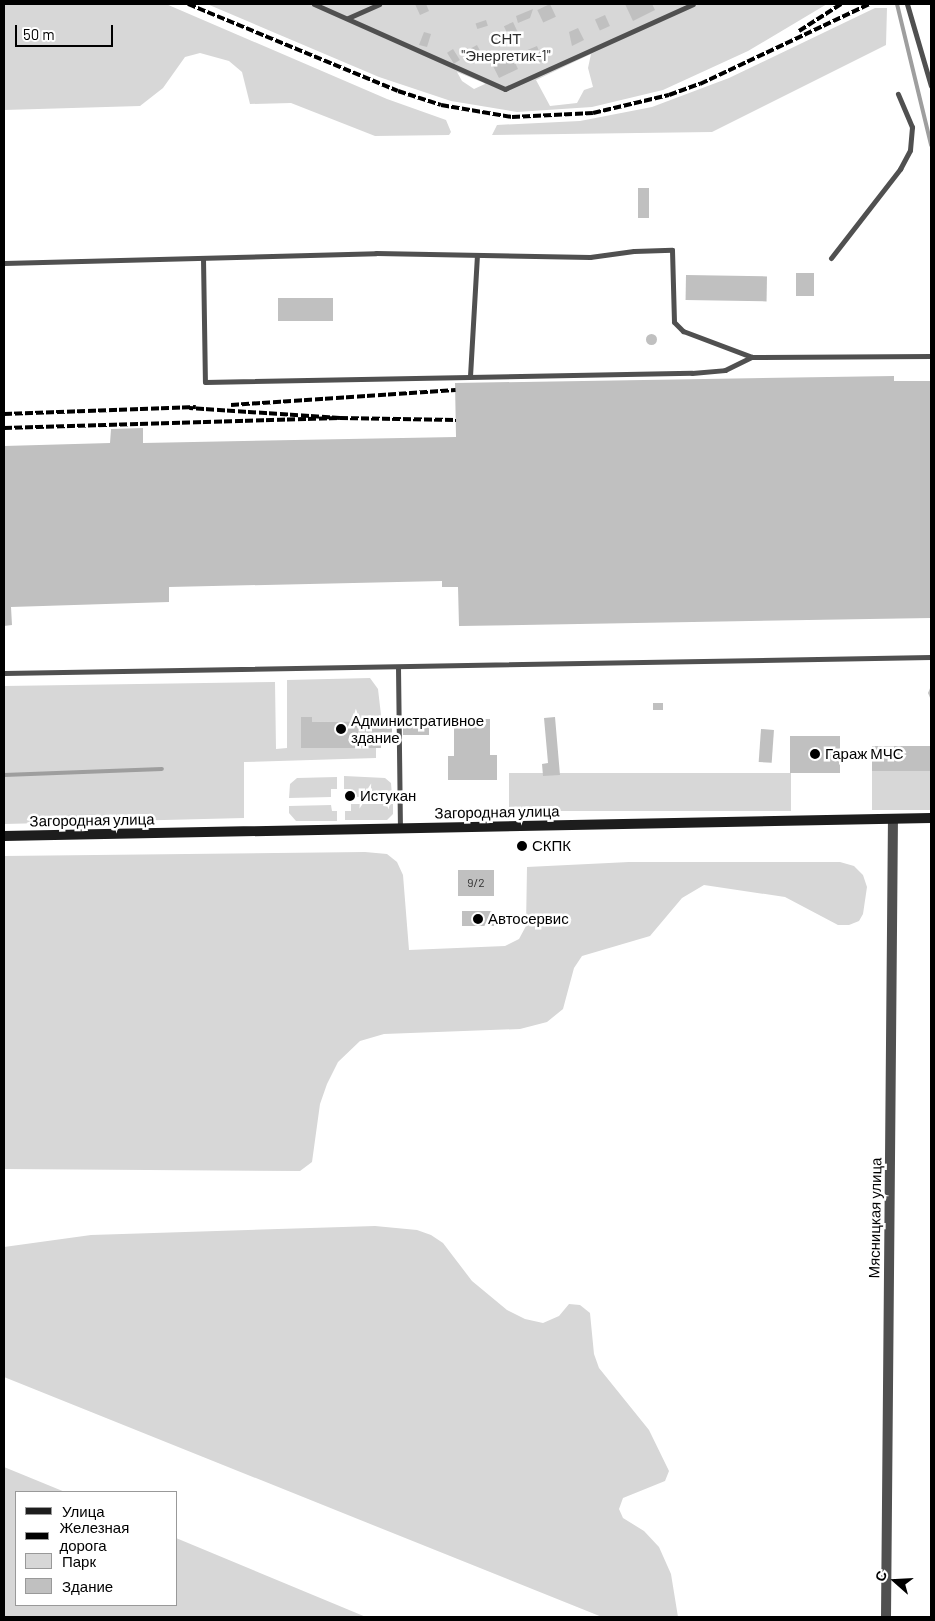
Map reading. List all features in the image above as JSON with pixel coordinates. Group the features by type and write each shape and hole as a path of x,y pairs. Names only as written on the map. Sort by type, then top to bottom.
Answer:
{"street":[{"name":"Загородная улица","path":"4,836 931,818"},
{"name":"Мясницкая улица","path":"886,1617 893,819"}],"lane":[{"path":"314,4 505,89 693,4"},
{"path":"348,18 379,4"},
{"path":"907,4 931,86"},
{"path":"831,258 900,169 910,150 912,127 898,94"},
{"path":"4,263 376,253 590,257 634,251 672,250 674,322 683,331 752,357 931,356"},
{"path":"470,376 477,255"},
{"path":"203,258 205,382 711,372 725,370 752,357"},
{"path":"4,673 931,657"},
{"path":"398,666 400,829"}],"green space":[{"path":"4,4 166,4 387,99 446,120 451,132 449,135 375,136 291,103 250,104 242,72 229,61 200,53 185,57 163,88 140,106 4,110"},
{"name":"СНТ \"Энергетик-1\"","path":"207,4 827,4 748,51 663,90 592,107 517,112 451,101 379,77","holes":["591,54 588,68 593,87 584,90 577,103 550,106 536,80","457,72 484,83 485,84 474,89 462,81"]},
{"path":"875,8 887,8 886,45 712,132 492,135 497,125 580,121 652,107 729,78"},
{"path":"370,678 378,689 381,715 368,716 368,721 312,722 312,717 301,717 301,748 376,748 376,758 244,762 244,818 4,824 4,686 275,682 276,749 287,748 287,680"},
{"path":"872,771 931,771 931,810 872,810"},
{"path":"509,773 791,773 791,811 509,811"},
{"path":"344,776 385,778 391,783 392,796 352,797 351,789 344,789"},
{"path":"337,777 337,789 331,789 331,797 289,798 290,784 297,778"},
{"path":"351,804 393,804 393,814 387,820 345,820 345,811 351,811"},
{"path":"331,805 332,811 337,811 337,821 296,821 289,813 289,806"},
{"path":"365,852 387,854 397,862 403,875 409,950 505,946 519,939 526,926 527,867 629,862 840,862 854,866 863,875 867,887 863,914 859,921 849,925 838,925 785,897 704,885 682,898 650,936 582,956 574,968 563,1009 547,1022 520,1029 384,1034 360,1041 338,1062 327,1084 320,1104 312,1162 300,1171 4,1169 4,856"},
{"path":"375,1226 417,1230 431,1235 443,1243 472,1281 507,1310 525,1319 543,1323 559,1316 569,1304 580,1305 590,1313 594,1354 599,1368 649,1430 669,1471 665,1481 623,1498 619,1509 623,1518 644,1531 659,1547 671,1574 678,1617 602,1617 4,1377 4,1247 91,1235"},
{"path":"4,1467 63,1491 15,1491 15,1606 178,1606 178,1539 366,1617 4,1617"}],"building":[{"path":"415,4 426,4 429,11 420,15"},
{"path":"550,4 556,17 543,23 537,10"},
{"path":"625,4 652,4 655,10 633,21"},
{"path":"533,9 530,18 518,23 516,16"},
{"path":"605,15 610,26 600,30 595,19"},
{"path":"486,20 488,26 477,29 476,23"},
{"path":"513,22 519,35 510,39 504,26"},
{"path":"578,28 584,40 572,46 569,32"},
{"path":"424,32 431,34 427,47 419,45"},
{"path":"477,45 484,58 474,63 467,50"},
{"path":"537,46 543,61 536,64 533,59 530,61 525,51"},
{"path":"453,49 460,60 454,64 447,53"},
{"path":"510,52 518,69 499,78 493,66 501,62 499,57"},
{"path":"638,188 649,188 649,218 638,218"},
{"path":"796,273 814,273 814,296 796,296"},
{"path":"686,275 767,276 767,301 686,300"},
{"path":"278,298 333,298 333,321 278,321"},
{"path":"651,333 657,339 651,345 645,339"},
{"path":"894,376 894,381 931,381 931,618 459,626 458,587 442,587 442,581 169,587 169,602 11,607 12,625 4,626 4,446 110,443 111,429 143,428 143,443 456,437 455,383"},
{"path":"931,686 931,700 928,693"},
{"path":"653,703 663,703 663,710 653,710"},
{"name":"Административное здание","path":"381,715 381,721 392,721 392,736 381,736 381,748 301,748 301,717 312,717 312,722 368,721 367,716"},
{"path":"555,717 560,775 543,776 542,764 548,763 544,718"},
{"path":"403,718 423,718 423,723 429,723 429,735 403,735"},
{"path":"454,719 490,719 490,755 497,755 497,780 448,780 448,756 454,756"},
{"path":"761,729 774,730 772,763 759,762"},
{"name":"Гараж МЧС","path":"790,736 840,736 840,773 790,773"},
{"path":"872,746 931,746 931,771 872,771"},
{"path":"458,870 494,870 494,896 458,896"},
{"name":"Автосервис","path":"462,911 494,911 494,926 462,926"}],"waterway":[{"path":"897,4 931,145"},
{"path":"4,775 162,769"}],"railway":[{"path":"188,4 398,91 441,105 512,117 593,113 669,95 700,84 869,4"},
{"path":"799,31 841,4"},
{"path":"231,405 455,390"},
{"path":"4,414 196,407"},
{"path":"4,428 340,418 189,408"},
{"path":"340,418 456,420"}],"place":[{"name":"Административное здание","path":"341,729"},
{"name":"Гараж МЧС","path":"815,754"},
{"name":"Истукан","path":"350,796"},
{"name":"СКПК","path":"522,846"},
{"name":"Автосервис","path":"478,919"}]}
